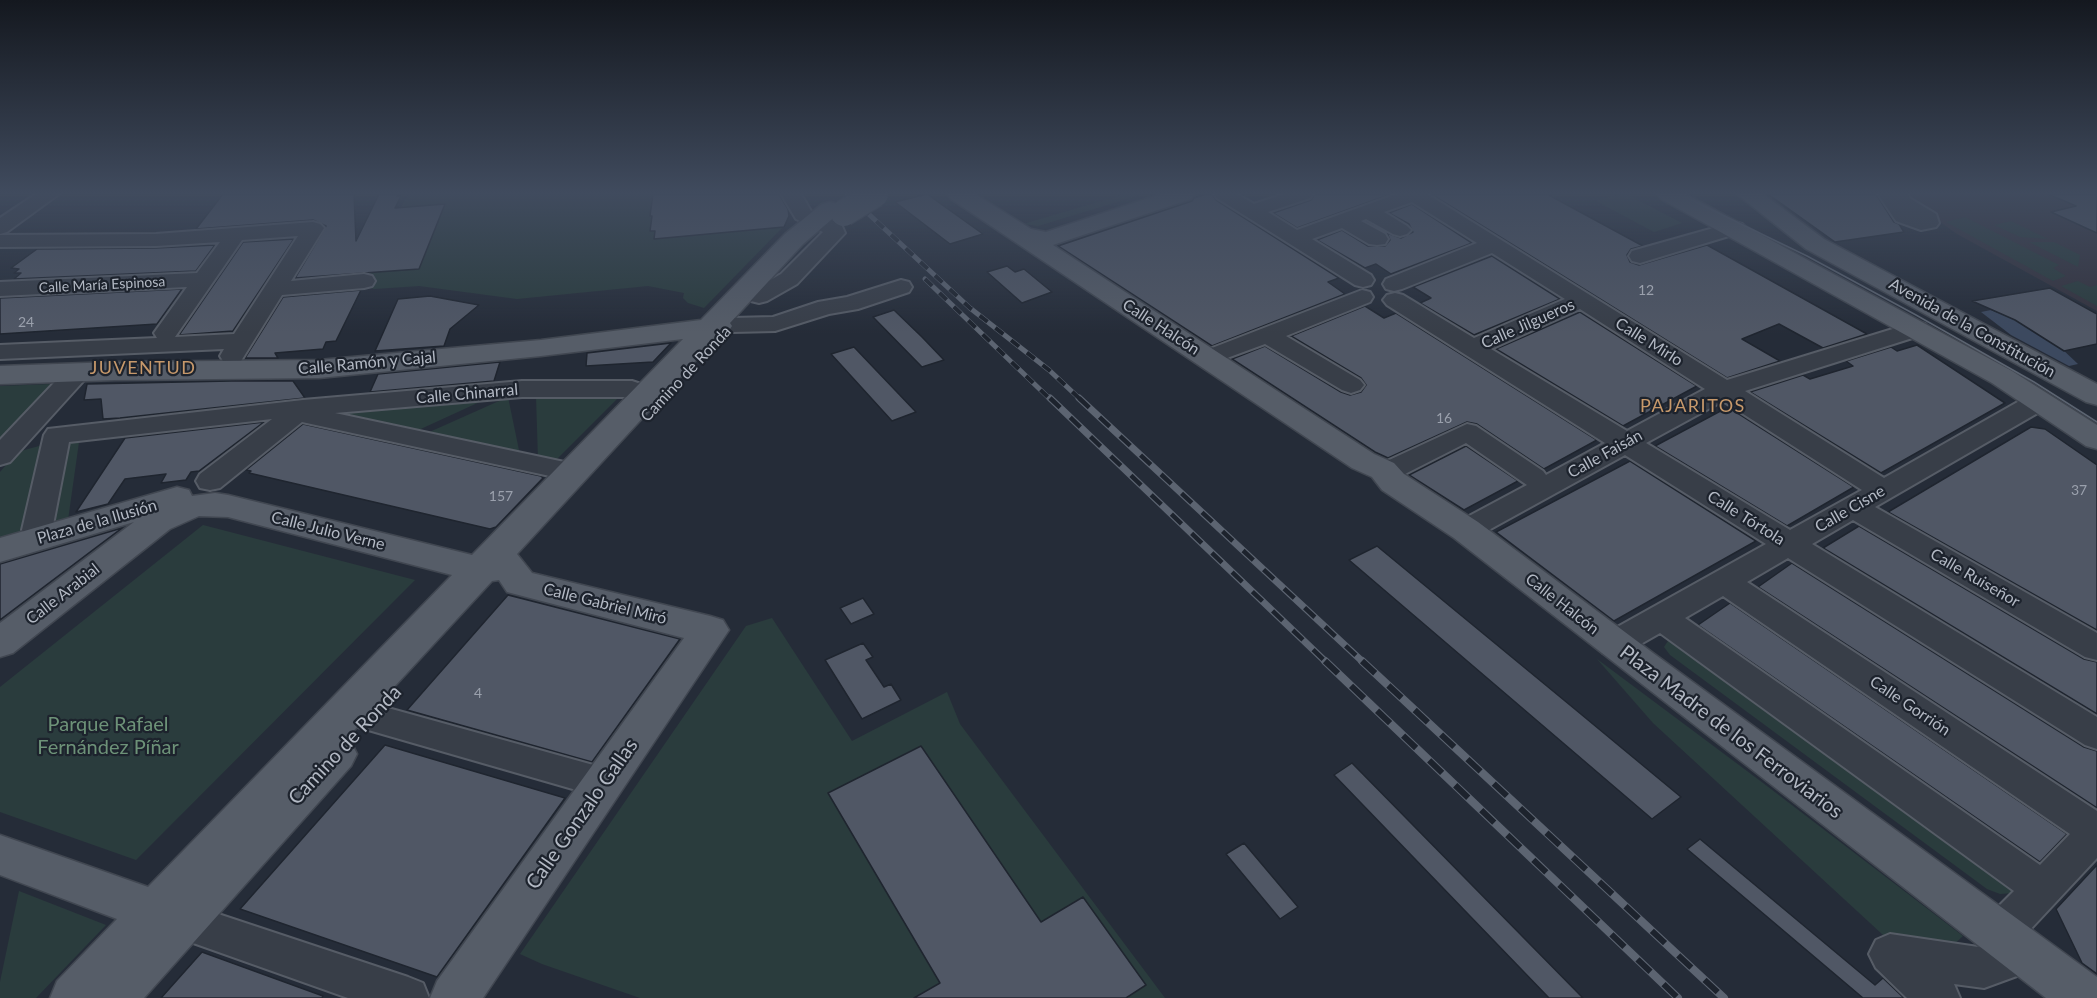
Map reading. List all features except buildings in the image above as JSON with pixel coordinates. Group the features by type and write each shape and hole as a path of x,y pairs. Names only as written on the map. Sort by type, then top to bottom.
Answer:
{"main road":[{"name":"Camino de Ronda","path":"111,998 169,917 495,563 721,326 793,241"},
{"name":"Camino de Ronda","path":"721,326 759,296 808,241"},
{"name":"Calle Halcón","path":"1038,241 1208,358 1467,530 1614,644"},
{"path":"1770,241 1808,254"},
{"path":"1789,241 1794,255 1808,254"},
{"path":"1795,241 1808,254"},
{"name":"Avenida de la Constitución","path":"1808,254 1917,329 2039,401 2097,439"},
{"name":"Avenida de la Constitución","path":"1808,254 2097,396"},
{"name":"Calle Ramón y Cajal","path":"0,375 319,369 541,348 721,326"},
{"name":"Calle Julio Verne","path":"193,496 198,505 228,506 495,563"},
{"name":"Plaza de la Ilusión","path":"0,550 193,496"},
{"name":"Calle Arabial","path":"0,643 193,496"},
{"path":"104,520 122,527 126,546"},
{"name":"Camino de Ronda","path":"74,998 169,917 370,717 495,563"},
{"name":"Calle Gabriel Miró","path":"495,563 520,583 710,630"},
{"name":"Calle Gonzalo Gallas","path":"454,998 710,630"},
{"name":"Plaza Madre de los Ferroviarios","path":"1614,644 2085,998"},
{"path":"0,855 169,917"}],"street":[{"path":"0,242 111,241"},
{"path":"138,371 230,241"},
{"path":"223,370 305,241"},
{"path":"1298,241 1363,288"},
{"name":"Calle Mirlo","path":"1489,241 1883,490"},
{"path":"1640,256 1692,241"},
{"path":"1208,358 1268,334 1363,288 1376,279 1394,292 1494,244"},
{"name":"Calle María Espinosa","path":"0,289 204,279"},
{"path":"275,289 364,281"},
{"path":"721,326 775,324 826,307 850,304 901,287"},
{"name":"Calle Tórtola","path":"1394,292 1473,348 2097,735"},
{"name":"Calle Jilgueros","path":"1473,348 1582,300"},
{"name":"Calle Faisán","path":"1467,530 1725,389 1917,329"},
{"path":"1268,334 1351,385"},
{"path":"0,352 161,338 242,341"},
{"path":"0,456 27,427 59,426 63,406 56,395 78,372"},
{"name":"Calle Chinarral","path":"57,435 303,408 522,389 632,389"},
{"name":"Calle Cisne","path":"1661,617 2039,401"},
{"path":"303,408 311,416 559,469"},
{"name":"Calle Arabial","path":"193,496 303,408"},
{"path":"1380,471 1391,470 1467,432 1533,477"},
{"name":"Plaza de la Ilusión","path":"37,530 57,435"},
{"name":"Calle Ruiseñor","path":"1853,507 2097,648"},
{"name":"Calle Gorrión","path":"1723,581 2097,831"},
{"path":"1661,617 2038,886"},
{"name":"Plaza Madre de los Ferroviarios","path":"1614,644 1661,617"},
{"path":"370,717 604,783"},
{"path":"1939,998 1905,970 1890,954 1984,968 2010,959 2009,941 2038,886 2097,831"},
{"path":"169,917 408,998"}],"shaded area":[{"path":"1969,241 2097,241 2097,311"}],"green space":[{"path":"384,241 770,241 704,308 688,303 683,298 684,293 648,286 517,299 419,286 374,289 362,285"},
{"path":"1980,241 2011,241 2059,265 2053,268 2066,276 2053,281"},
{"path":"2029,242 2054,242 2080,255 2078,267"},
{"path":"2078,281 2090,287 2097,285 2097,306 2061,286"},
{"path":"53,384 36,403 0,442 0,386"},
{"path":"623,393 553,463 538,459 536,396"},
{"path":"508,397 520,455 425,434"},
{"path":"484,400 412,433 327,413"},
{"path":"80,435 68,520 0,538 0,472 17,452"},
{"name":"Parque Rafael Fernández Píñar","path":"203,525 415,580 136,860 0,812 0,687"},
{"path":"772,618 852,741 947,692 960,724 1165,998 640,998 542,964 520,954 746,626"},
{"path":"1676,639 2014,881 2013,893 2000,894 1987,889 1670,655 1664,647 1668,641"},
{"path":"1597,659 1963,936 1950,948 1906,936 1895,946 1653,723"},
{"path":"19,891 106,925 36,998 0,998 0,982"}],"water":[{"path":"1991,310 2015,320 2061,348 2078,364 2069,366 2011,335 1981,312"}],"tram line":[{"path":"1775,241 1916,315 2034,382 2097,422"}],"railway":[{"path":"897,241 970,308 1049,370 1081,400"},
{"path":"925,279 1051,400"},
{"path":"1050,398 1326,662"},
{"path":"1079,398 1363,662"},
{"path":"1325,661 1678,998"},
{"path":"1362,661 1724,998"}],"district":[{"name":"JUVENTUD","path":"143,368"},
{"name":"PAJARITOS","path":"1693,406"}]}
